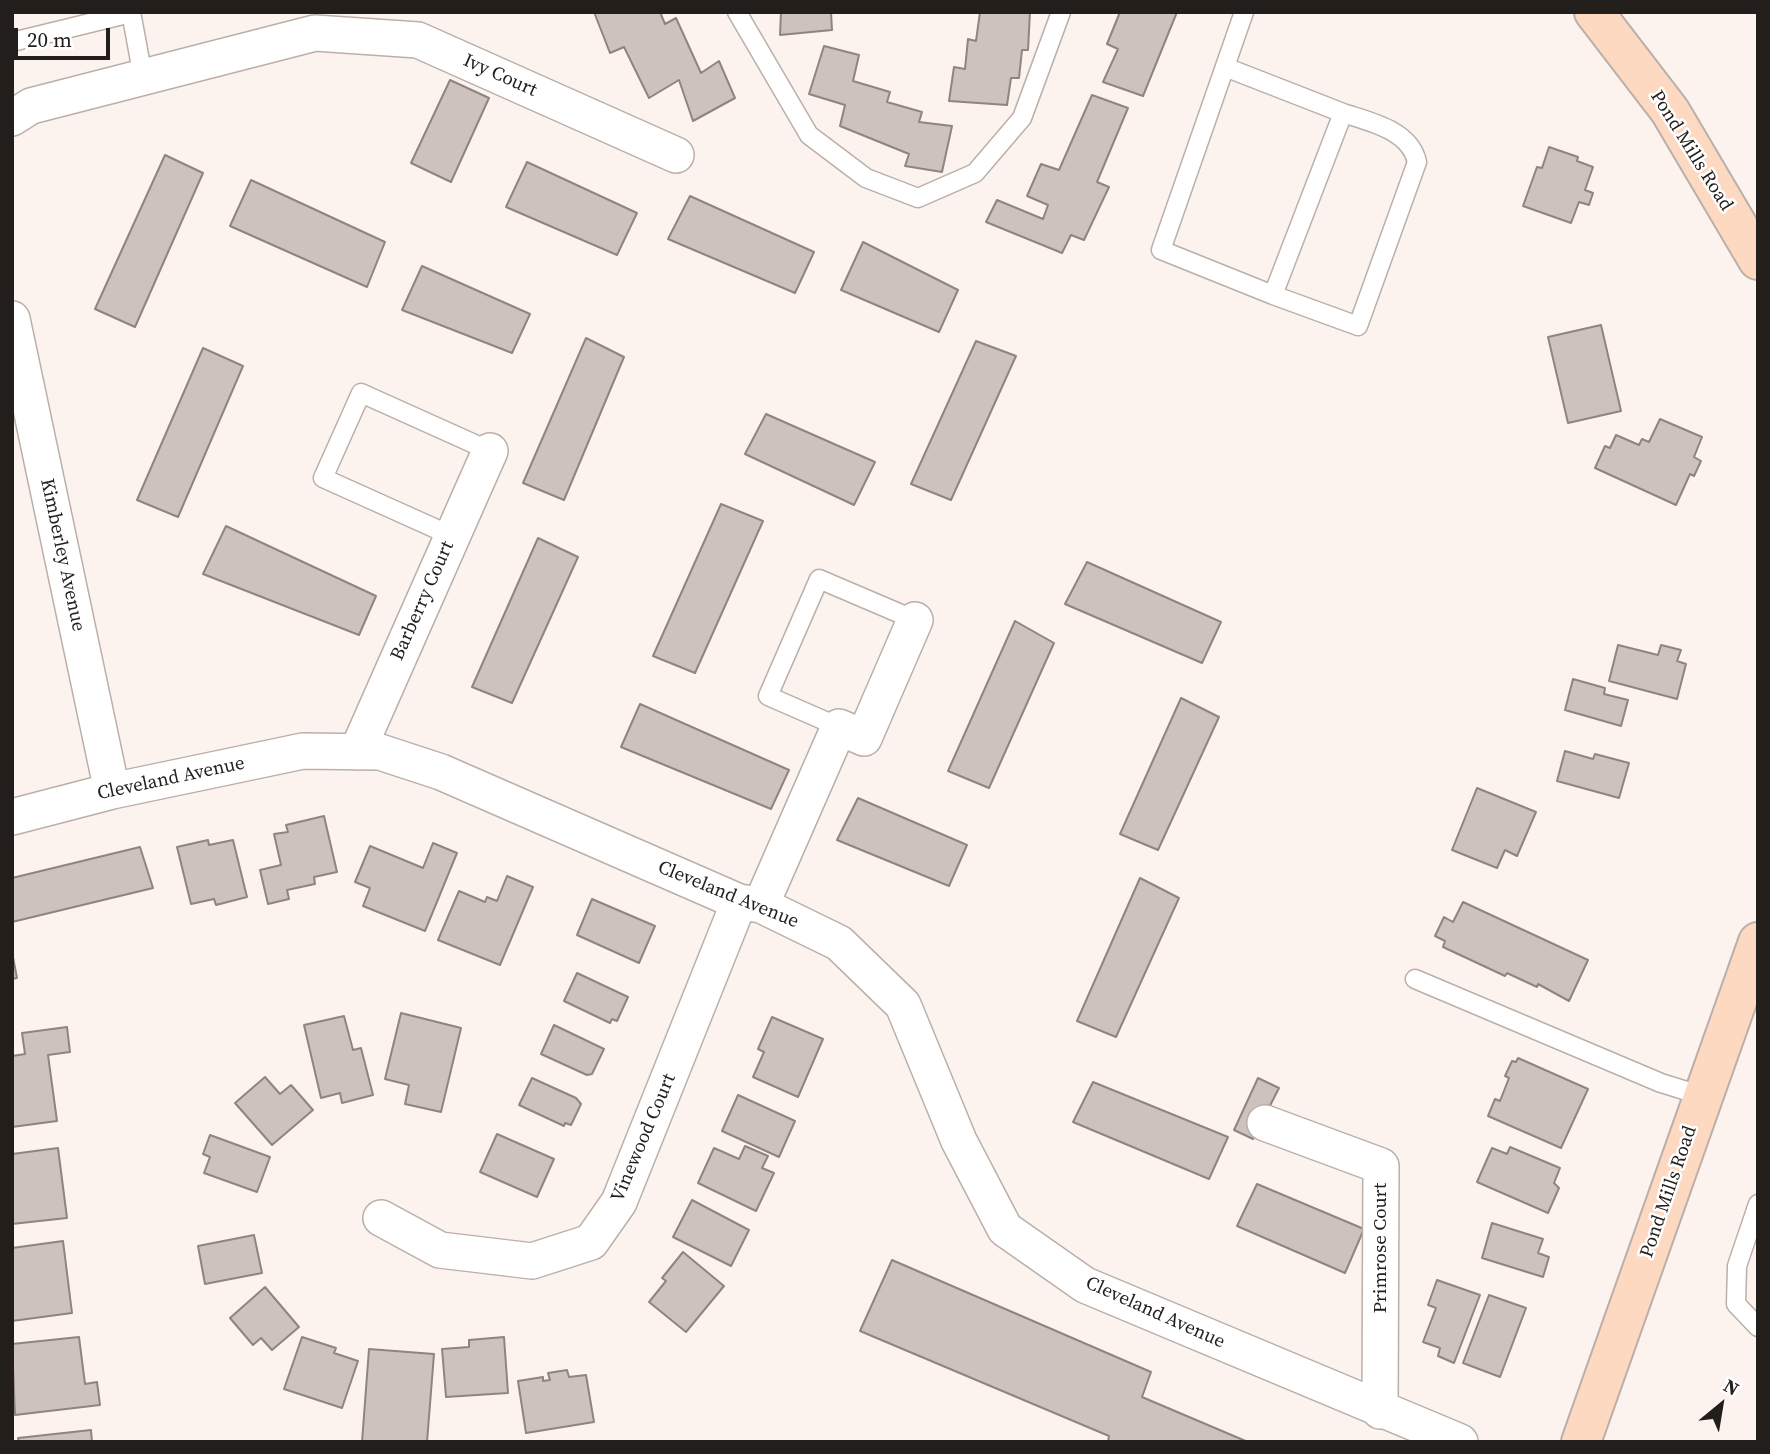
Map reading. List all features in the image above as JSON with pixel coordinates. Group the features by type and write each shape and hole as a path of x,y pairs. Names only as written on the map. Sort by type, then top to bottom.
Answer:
{"main road":[{"name":"Pond Mills Road","path":"1594,12 1670,111 1758,261"},
{"name":"Pond Mills Road","path":"1581,1442 1758,942"}],"street":[{"path":"12,118 31,106 143,77 314,23"},
{"name":"Ivy Court","path":"314,23 418,40 676,155"},
{"name":"Kimberley Avenue","path":"12,319 112,791"},
{"name":"Barberry Court","path":"357,752 490,451"},
{"path":"839,727 863,738 915,620"},
{"name":"Vinewood Court","path":"381,1218 440,1250 532,1261 591,1242 620,1202 750,903 839,727"},
{"name":"Cleveland Avenue","path":"12,817 112,791 303,751 380,752 441,772 750,903 839,943 903,1005 959,1141 1006,1229 1085,1284 1380,1411 1460,1442"},
{"name":"Primrose Court","path":"1265,1123 1381,1166 1380,1411"}],"lane":[{"path":"737,12 809,135 866,178 918,198 975,173 1022,118 1061,12"},
{"path":"1225,66 1388,129 1405,140 1415,152 1417,162 1357,326 1160,250 1244,12"},
{"path":"12,41 131,13 143,77"},
{"path":"1273,295 1343,113"},
{"path":"452,536 323,478 361,393 490,451"},
{"path":"839,727 768,696 819,579 915,620"},
{"path":"1415,979 1661,1083 1703,1096"},
{"path":"1758,1204 1737,1266 1736,1304 1758,1328"}],"building":[{"path":"594,12 660,12 665,24 676,18 701,73 719,61 735,98 693,121 679,80 649,98 624,47 610,53"},
{"path":"781,12 831,12 832,30 780,35"},
{"path":"980,12 1030,12 1028,50 1022,50 1019,78 1011,78 1007,105 949,101 954,67 965,69 968,39 976,41"},
{"path":"1120,12 1177,12 1143,96 1103,82 1118,49 1107,44"},
{"path":"824,46 859,55 853,81 890,92 887,102 922,112 919,122 952,126 942,172 905,166 909,154 840,126 845,105 809,94"},
{"path":"450,80 489,98 451,182 411,163"},
{"path":"1092,95 1128,108 1097,182 1109,187 1084,240 1071,235 1062,253 986,222 997,200 1043,219 1048,205 1027,196 1041,164 1059,170"},
{"path":"1549,147 1578,157 1577,161 1593,167 1585,190 1593,193 1589,205 1579,202 1571,223 1523,206 1537,167 1542,168"},
{"path":"165,155 203,173 135,327 95,309"},
{"path":"527,162 637,213 617,255 506,207"},
{"path":"251,180 385,242 367,287 230,226"},
{"path":"690,196 814,252 795,293 668,239"},
{"path":"863,242 958,290 939,332 841,290"},
{"path":"422,266 530,314 512,353 402,310"},
{"path":"1601,325 1621,411 1568,423 1548,337"},
{"path":"586,338 624,357 564,500 523,483"},
{"path":"976,341 1016,356 951,500 911,484"},
{"path":"203,348 243,366 178,517 137,500"},
{"path":"766,414 875,462 854,505 745,454"},
{"path":"1660,419 1702,437 1694,457 1701,461 1694,476 1690,474 1676,505 1595,468 1605,446 1610,448 1616,435 1639,445 1642,439 1649,442"},
{"path":"721,504 763,521 695,673 653,656"},
{"path":"226,526 376,596 359,635 203,574"},
{"path":"538,538 578,557 512,703 472,687"},
{"path":"1087,562 1221,622 1202,663 1065,604"},
{"path":"1015,621 1054,643 989,788 948,771"},
{"path":"1618,645 1658,655 1661,645 1681,650 1677,661 1686,664 1677,699 1609,681"},
{"path":"1573,679 1605,688 1604,694 1628,700 1621,726 1565,710"},
{"path":"1181,698 1219,717 1158,850 1120,834"},
{"path":"640,704 789,770 771,809 621,747"},
{"path":"1565,751 1593,759 1595,754 1629,763 1619,798 1557,781"},
{"path":"1477,788 1536,812 1517,856 1505,850 1497,868 1452,850"},
{"path":"858,798 967,845 949,886 837,840"},
{"path":"324,816 337,872 314,877 315,884 287,890 289,899 268,904 260,870 281,865 274,834 288,832 286,825"},
{"path":"208,840 209,845 233,840 247,897 216,905 214,899 191,904 177,847"},
{"path":"433,843 457,853 425,931 363,906 370,888 355,882 370,846 423,868"},
{"path":"140,847 153,888 12,922 12,878"},
{"path":"507,876 533,887 500,965 438,940 459,891 485,902 487,897 497,901"},
{"path":"1140,878 1179,898 1116,1037 1077,1021"},
{"path":"592,899 655,926 639,963 577,935"},
{"path":"1463,902 1588,960 1569,1001 1538,984 1537,987 1507,973 1505,976 1443,947 1445,941 1435,936 1444,917 1453,922"},
{"path":"12,952 17,978 12,979"},
{"path":"577,973 628,997 617,1021 612,1019 610,1023 564,1001"},
{"path":"401,1013 461,1028 441,1112 405,1104 409,1085 385,1079"},
{"path":"344,1016 353,1050 361,1048 373,1095 342,1103 340,1093 321,1098 304,1025"},
{"path":"772,1017 823,1039 798,1097 753,1077 764,1052 758,1049"},
{"path":"554,1025 604,1049 592,1074 587,1075 541,1054"},
{"path":"67,1027 70,1052 48,1055 57,1121 12,1127 12,1056 25,1054 22,1033"},
{"path":"1518,1058 1588,1089 1561,1148 1488,1116 1495,1099 1500,1101 1509,1078 1505,1076 1512,1061 1516,1062"},
{"path":"265,1077 280,1094 291,1085 313,1110 272,1145 235,1103"},
{"path":"532,1078 576,1098 581,1104 571,1125 565,1123 564,1126 519,1105"},
{"path":"1258,1078 1279,1088 1253,1139 1234,1130"},
{"path":"1093,1082 1228,1137 1209,1179 1073,1122"},
{"path":"738,1095 795,1121 779,1157 722,1131"},
{"path":"497,1134 554,1159 537,1197 480,1172"},
{"path":"210,1135 270,1157 257,1192 204,1173 210,1157 203,1154"},
{"path":"745,1146 768,1156 762,1168 774,1173 756,1211 698,1183 714,1148 739,1159"},
{"path":"1510,1147 1560,1168 1554,1183 1559,1188 1548,1213 1477,1182 1492,1148 1507,1154"},
{"path":"58,1148 67,1218 12,1224 12,1154"},
{"path":"1257,1184 1364,1229 1345,1273 1237,1226"},
{"path":"692,1200 749,1230 731,1266 673,1237"},
{"path":"1492,1223 1543,1239 1538,1253 1549,1257 1543,1277 1482,1258"},
{"path":"254,1235 262,1273 205,1284 198,1246"},
{"path":"63,1241 72,1313 12,1321 12,1248"},
{"path":"683,1252 724,1286 686,1332 649,1302 666,1281 662,1278"},
{"path":"892,1260 1151,1372 1142,1397 1248,1442 1108,1442 1109,1436 860,1331"},
{"path":"1437,1280 1480,1295 1454,1363 1438,1356 1440,1348 1423,1342 1436,1308 1428,1305"},
{"path":"265,1287 299,1327 272,1350 261,1338 253,1345 230,1318"},
{"path":"1489,1295 1526,1308 1500,1377 1463,1363"},
{"path":"79,1337 85,1384 97,1382 100,1405 15,1415 12,1344"},
{"path":"302,1337 336,1348 334,1353 358,1361 342,1408 284,1389"},
{"path":"504,1337 508,1393 446,1397 442,1349 469,1347 469,1340"},
{"path":"369,1349 434,1354 427,1442 362,1442"},
{"path":"567,1370 569,1377 586,1375 594,1422 526,1433 518,1381 543,1377 543,1381 550,1380 548,1373"},
{"path":"91,1430 92,1442 19,1442 18,1438"}]}
